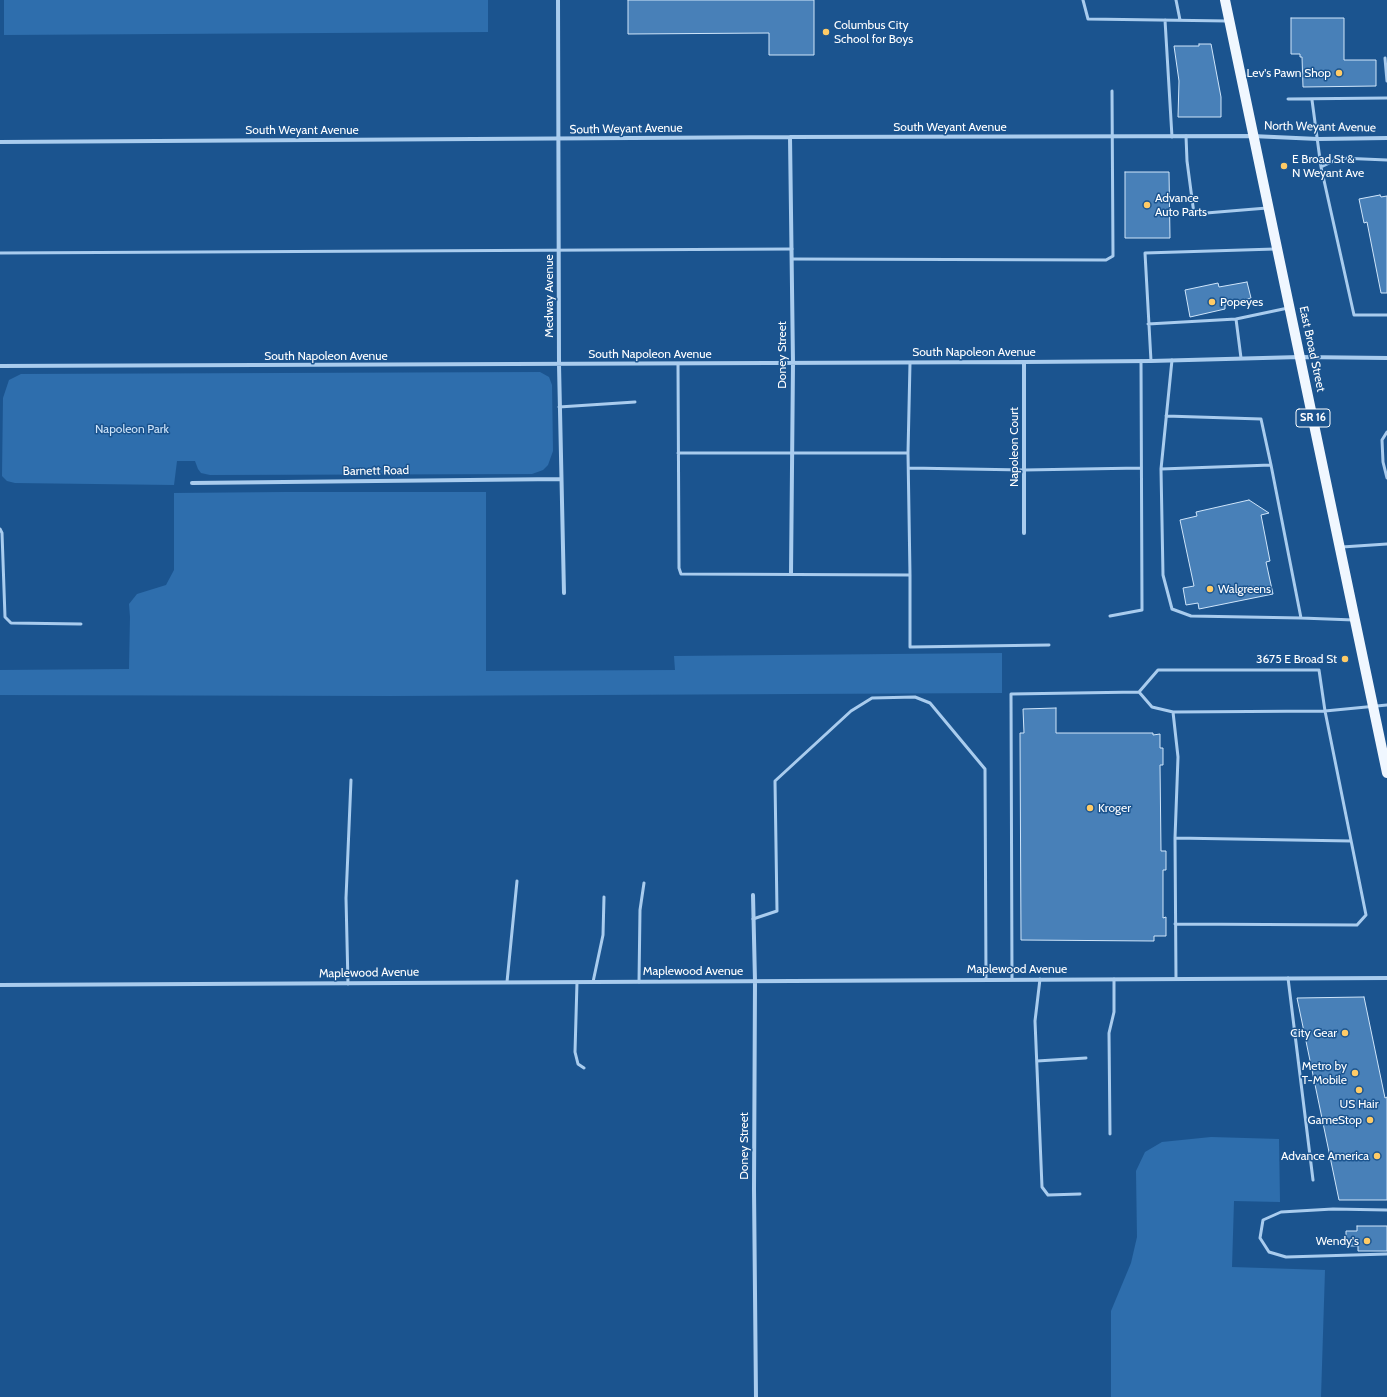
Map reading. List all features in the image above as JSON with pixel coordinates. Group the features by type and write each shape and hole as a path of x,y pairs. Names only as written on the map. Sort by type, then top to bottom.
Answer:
{"main road":[{"name":"East Broad Street","path":"1225,0 1252,136 1269,208 1387,773"}],"street":[{"name":"Medway Avenue","path":"558,0 559,365 564,593"},
{"name":"South Weyant Avenue","path":"0,142 790,137 1252,136"},
{"name":"North Weyant Avenue","path":"1252,136 1318,139 1387,138"},
{"name":"Doney Street","path":"790,137 793,364 791,573"},
{"name":"South Napoleon Avenue","path":"0,366 793,364 1151,361 1300,356 1387,358"},
{"name":"Napoleon Court","path":"1024,362 1024,533"},
{"name":"Barnett Road","path":"192,483 561,479"},
{"name":"Doney Street","path":"753,895 755,981 754,1189 756,1397"},
{"name":"Maplewood Avenue","path":"0,985 1387,978"}],"lane":[{"path":"1083,0 1088,19 1229,21"},
{"path":"1176,0 1180,20"},
{"path":"1165,20 1172,136"},
{"path":"1385,58 1387,81"},
{"path":"792,259 1106,260 1113,256 1112,91"},
{"path":"1288,99 1312,100 1387,98"},
{"path":"1312,100 1321,167 1354,315 1387,315"},
{"path":"1186,136 1187,161 1194,214 1269,208"},
{"path":"1321,167 1340,158 1387,160"},
{"path":"1151,361 1145,253 1277,248"},
{"path":"0,254 559,252 792,249"},
{"path":"1148,324 1236,319 1290,308"},
{"path":"1236,319 1241,358"},
{"path":"1172,360 1162,469 1162,575 1172,609 1191,616 1356,620"},
{"path":"1110,616 1142,610 1141,361"},
{"path":"910,363 908,454 910,646 1049,645"},
{"path":"678,364 679,568 681,574 791,573 910,575"},
{"path":"560,407 634,402"},
{"path":"1166,416 1261,419 1302,618"},
{"path":"1387,432 1382,440 1383,462 1387,478"},
{"path":"678,453 908,454"},
{"path":"1162,469 1271,465"},
{"path":"909,468 1024,470 1141,468"},
{"path":"0,529 2,533 5,617 11,623 81,624"},
{"path":"1340,547 1387,544"},
{"path":"0,617 5,617"},
{"path":"1012,979 1011,694 1139,692 1158,670 1319,670 1366,915 1357,925 1175,924"},
{"path":"1139,692 1152,707 1173,712 1326,712 1387,705"},
{"path":"753,920 778,911 775,782 851,711 872,698 915,697 930,704 985,769 986,979"},
{"path":"1173,712 1178,757 1175,838 1176,979"},
{"path":"348,984 346,898 351,780"},
{"path":"1175,838 1351,841"},
{"path":"507,982 516,881"},
{"path":"639,982 640,910 644,883"},
{"path":"593,982 603,935 604,897"},
{"path":"1288,978 1313,1180"},
{"path":"1040,979 1035,1021 1042,1187 1048,1195 1080,1194"},
{"path":"1110,1134 1109,1033 1114,1012 1114,979"},
{"path":"577,982 575,1052 578,1064 584,1068"},
{"path":"1037,1061 1086,1058"},
{"path":"1387,1210 1333,1209 1280,1212 1263,1220 1260,1238 1268,1252 1286,1257 1387,1254"}],"green space":[{"path":"4,0 488,0 488,32 4,35"},
{"name":"Napoleon Park","path":"540,372 549,377 552,385 553,451 548,465 543,470 532,474 210,475 201,473 195,461 177,461 174,485 15,483 7,481 2,476 3,398 9,380 21,374"},
{"path":"486,492 486,671 675,670 674,656 1002,653 1002,693 391,696 0,695 0,670 129,669 129,604 137,594 166,585 174,570 174,493"},
{"path":"1211,1137 1279,1139 1280,1202 1234,1201 1232,1267 1325,1270 1321,1397 1111,1397 1111,1311 1131,1263 1137,1237 1136,1171 1145,1152 1162,1142"}],"building":[{"path":"628,0 814,0 814,55 769,55 769,33 628,34"},
{"path":"1291,18 1344,18 1344,60 1376,60 1376,86 1303,87 1302,57 1300,57 1300,54 1291,54"},
{"path":"1199,44 1211,44 1221,97 1221,117 1178,117 1179,81 1174,46 1199,46"},
{"name":"Advance Auto Parts","path":"1125,172 1169,172 1170,238 1125,238"},
{"path":"1380,195 1381,197 1387,196 1387,293 1381,293 1367,222 1364,223 1359,199"},
{"name":"Popeyes","path":"1247,282 1251,298 1225,305 1225,309 1190,317 1185,290 1218,283 1219,287"},
{"name":"Walgreens","path":"1249,500 1269,513 1261,515 1270,561 1266,562 1273,594 1199,609 1198,603 1186,605 1183,588 1194,586 1180,520 1197,516 1196,512"},
{"name":"Kroger","path":"1056,708 1056,733 1160,734 1160,748 1163,748 1163,765 1160,765 1161,851 1166,851 1166,870 1163,870 1163,918 1166,917 1166,936 1154,936 1154,941 1021,940 1020,733 1024,733 1023,709"},
{"path":"1364,997 1385,1098 1387,1097 1387,1200 1339,1200 1297,998"},
{"name":"Wendy's","path":"1357,1226 1387,1226 1387,1251 1358,1251 1358,1246 1346,1246 1346,1231 1357,1231"}],"place":[{"name":"Columbus City School for Boys","path":"826,32"},
{"name":"Lev's Pawn Shop","path":"1339,73"},
{"name":"E Broad St & N Weyant Ave","path":"1284,166"},
{"name":"Advance Auto Parts","path":"1147,205"},
{"name":"Popeyes","path":"1212,302"},
{"name":"Walgreens","path":"1210,589"},
{"name":"3675 E Broad St","path":"1345,659"},
{"name":"Kroger","path":"1090,808"},
{"name":"City Gear","path":"1345,1033"},
{"name":"Metro by T-Mobile","path":"1355,1073"},
{"name":"US Hair","path":"1359,1090"},
{"name":"GameStop","path":"1370,1120"},
{"name":"Advance America","path":"1377,1156"},
{"name":"Wendy's","path":"1367,1241"}]}
